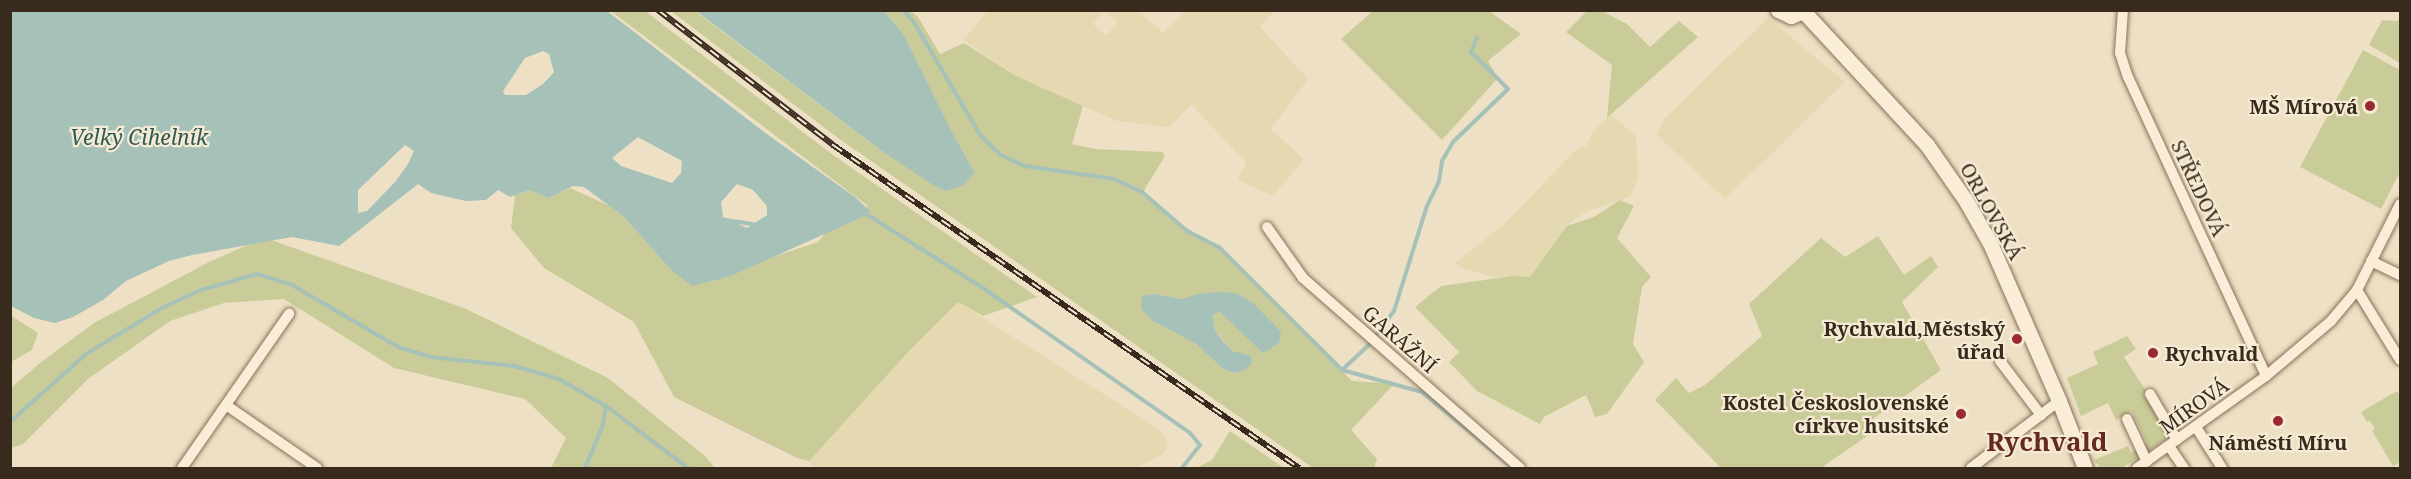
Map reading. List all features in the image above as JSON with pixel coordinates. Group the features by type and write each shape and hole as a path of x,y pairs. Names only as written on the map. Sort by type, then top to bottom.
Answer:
{"main road":[{"path":"1778,10 1791,16 1804,11"},
{"name":"ORLOVSKÁ","path":"1804,11 1927,145 1966,201 1990,243 2059,401 2085,468"}],"street":[{"name":"STŘEDOVÁ","path":"2122,10 2120,53 2128,76 2266,376"},
{"name":"MÍROVÁ","path":"2137,468 2266,376 2331,321 2356,290 2400,204"},
{"name":"GARÁŽNÍ","path":"1267,226 1303,278 1520,468"},
{"path":"2371,261 2400,275"},
{"path":"2356,290 2400,360"},
{"path":"182,468 289,314"},
{"path":"2000,361 2041,415"},
{"path":"2150,394 2184,468"},
{"path":"1971,468 2059,401"},
{"path":"226,405 317,468"},
{"path":"2127,419 2147,462"},
{"path":"2196,427 2222,468"}],"shaded area":[{"path":"988,11 1105,11 1139,11 1163,33 1185,11 1274,11 1260,27 1308,79 1271,129 1304,159 1273,196 1237,180 1246,163 1191,104 1170,127 1117,121 1016,76 963,40","holes":["1105,11 1118,23 1106,35 1093,24"]},
{"path":"1768,18 1845,82 1725,199 1657,135 1664,119"},
{"path":"1611,115 1636,136 1638,176 1631,196 1583,213 1567,226 1530,277 1493,277 1461,268 1455,263 1503,225 1578,148 1586,146 1593,131"},
{"path":"958,302 1151,424 1163,433 1168,443 1164,453 1137,468 815,468 809,461 813,455 909,351"}],"green space":[{"path":"1374,10 1489,11 1521,34 1488,61 1498,78 1442,140 1341,39"},
{"path":"611,11 645,11 829,152 1037,297 983,316 958,302 909,351 809,461 797,458 674,397 634,322 544,268 511,228 515,195 529,190 549,198 570,188 608,205 623,216 671,270 731,276 767,259 818,242 826,232 868,206"},
{"path":"671,11 695,11 882,151 945,191 975,173 904,35 884,11 911,11 918,17 940,54 964,43 1016,76 1083,106 1072,144 1095,149 1162,152 1165,156 1143,192 1186,228 1219,248 1352,381 1394,384 1351,430 1377,459 1374,468 1313,468 838,138","holes":["1216,292 1235,294 1252,302 1234,324 1220,312 1213,315 1215,331 1233,351 1240,354 1234,373 1222,368 1196,344 1153,321 1154,294 1182,299"]},
{"path":"1587,11 1602,11 1627,24 1650,47 1679,21 1698,37 1607,118 1612,65 1566,32"},
{"path":"2400,16 2400,63 2369,45 2382,20 2398,21"},
{"path":"2363,50 2400,70 2400,172 2381,209 2300,167"},
{"path":"1620,200 1634,206 1617,238 1651,277 1642,287 1633,344 1644,362 1607,414 1595,417 1586,395 1544,417 1540,424 1477,391 1449,362 1459,352 1415,307 1441,286 1514,276 1530,277 1567,226 1594,217"},
{"path":"1878,236 1904,275 1931,256 1938,267 1902,302 1941,370 1869,422 1876,430 1823,468 1721,468 1655,400 1676,378 1689,393 1705,385 1762,336 1749,304 1821,238 1845,257"},
{"path":"271,240 464,308 608,378 705,456 715,468 551,468 566,438 525,399 394,368 284,299 224,303 170,321 88,379 23,444 11,448 11,388 40,363 94,323 209,262 252,243"},
{"path":"10,315 38,333 32,350 11,362"},
{"path":"2127,336 2136,349 2124,357 2174,434 2122,468 2101,468 2094,460 2128,446 2131,453 2147,443 2132,412 2116,420 2108,403 2081,416 2067,378 2098,364 2093,352"},
{"path":"2397,391 2400,397 2400,462 2393,466 2372,431 2375,429 2361,412"},
{"path":"1230,431 1284,468 1196,468 1212,460"}],"water":[{"name":"Velký Cihelník","path":"10,11 607,11 764,132 855,197 870,211 867,215 731,276 692,286 671,270 623,216 584,187 573,186 549,198 529,190 510,197 498,190 486,200 466,201 431,193 418,184 339,246 292,237 169,261 126,281 103,300 73,317 55,323 34,318 11,306","holes":["543,51 549,54 554,72 543,84 526,95 505,95 503,91 525,58","638,137 682,161 681,173 672,183 621,166 612,158","405,145 414,151 395,182 367,211 358,213 358,190","737,184 753,190 767,206 767,215 747,228 723,217 721,202"]},
{"path":"696,11 884,11 904,35 975,173 962,186 945,191 930,183 882,151"},
{"path":"1216,292 1235,293 1252,302 1281,332 1279,343 1263,353 1220,312 1213,315 1215,331 1223,341 1233,351 1251,356 1252,363 1245,370 1234,373 1222,368 1196,344 1153,321 1141,309 1142,296 1154,294 1182,299"}],"waterway":[{"path":"903,10 915,24 980,135 1001,155 1025,166 1114,179 1142,192 1187,231 1219,247 1342,370 1422,392 1513,468"},
{"path":"1342,370 1369,345 1394,311 1427,206 1439,181 1442,161 1453,142 1508,89 1471,52 1477,38"},
{"path":"866,214 983,288 1190,433 1200,445 1182,468"},
{"path":"726,220 757,225"},
{"path":"10,422 86,354 162,308 201,290 257,274 292,285 398,347 430,357 514,366 559,379 606,406 603,425 585,468"},
{"path":"606,406 688,468"}],"railway":[{"path":"658,10 833,145 1299,468"}],"place":[{"name":"MŠ Mírová","path":"2370,106"},
{"name":"Rychvald,Městský úřad","path":"2017,339"},
{"name":"Rychvald","path":"2153,353"},
{"name":"Kostel Československé církve husitské","path":"1961,414"},
{"name":"Náměstí Míru","path":"2278,421"}],"district":[{"name":"Rychvald","path":"2047,442"}]}
